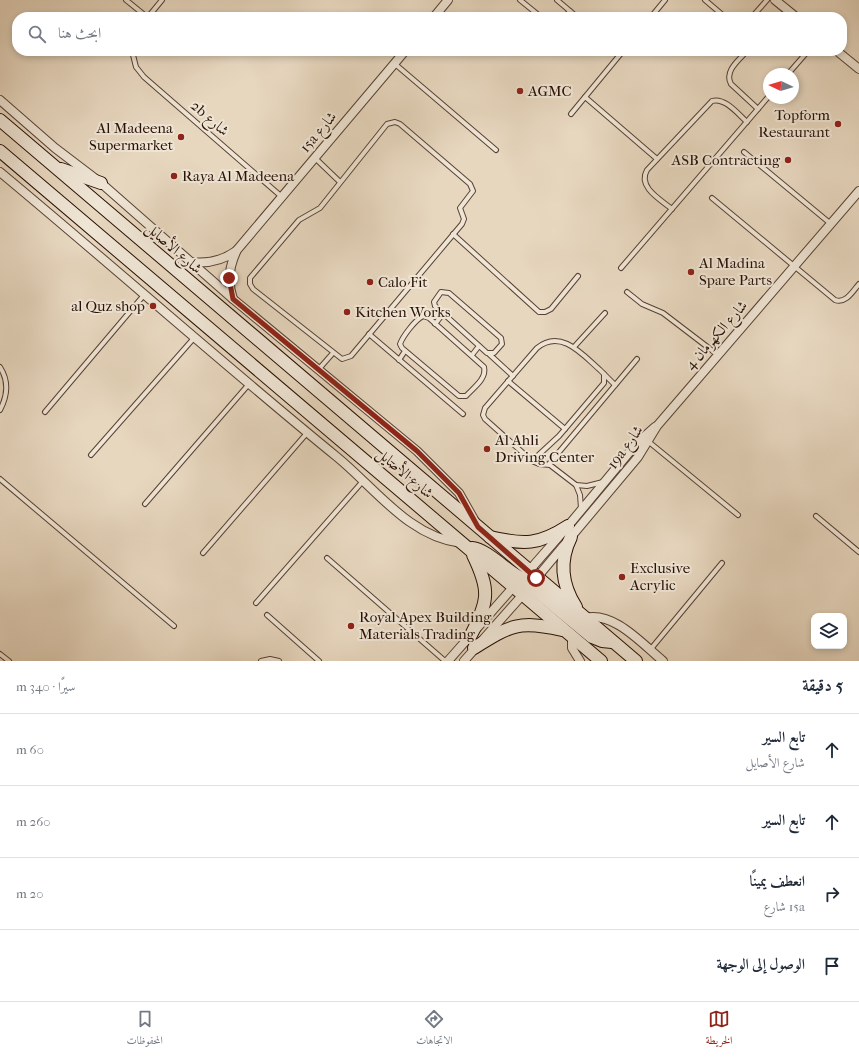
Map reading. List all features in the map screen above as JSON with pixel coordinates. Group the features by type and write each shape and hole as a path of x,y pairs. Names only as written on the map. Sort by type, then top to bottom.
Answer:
{"main road":[{"name":"شارع الأصايل","path":"0,120 488,536 525,583 568,633 601,661"},
{"name":"شارع الأصايل","path":"0,151 468,547 525,583 584,617 636,661"},
{"path":"54,166 101,183"},
{"path":"488,536 518,543 532,543 570,532 564,558 563,572 570,596 584,617"},
{"path":"468,547 482,575 486,589 483,611 471,635"},
{"path":"525,583 592,637 602,641 613,642"},
{"path":"474,648 503,630 522,624 540,625 568,633"}],"street":[{"path":"438,12 448,0"},
{"path":"775,0 790,12"},
{"name":"15a شارع","path":"190,262 211,262 225,258 237,250 401,56"},
{"path":"843,56 859,69"},
{"path":"0,100 55,148 101,183 233,299 399,436 445,478 466,504 478,527"},
{"path":"0,172 342,462 363,482 424,531 436,538 468,547"},
{"name":"شارع الكهرمان 4","path":"657,426 859,191"},
{"name":"15a شارع","path":"233,299 230,285 230,271 237,250"},
{"name":"19a شارع","path":"525,583 648,442 657,426"},
{"name":"19a شارع","path":"570,532 580,511 637,443 657,426"},
{"path":"448,661 471,635 525,583"},
{"path":"464,661 525,583"},
{"path":"584,617 595,617 610,620 663,661"},
{"path":"568,633 572,648 580,661"}],"lane":[{"path":"126,0 141,12"},
{"path":"151,12 162,0"},
{"path":"520,0 535,12"},
{"path":"557,0 570,11"},
{"path":"655,12 665,0"},
{"path":"705,0 719,12"},
{"path":"756,12 767,0"},
{"name":"2b شارع","path":"133,56 136,67 144,77 282,197"},
{"path":"571,114 619,56"},
{"path":"742,56 731,70 729,78 731,84 758,109"},
{"path":"793,68 804,56"},
{"path":"395,64 496,150"},
{"path":"584,97 657,160"},
{"path":"672,209 645,185 645,174 657,160 712,100 724,102 747,122"},
{"path":"621,268 763,103"},
{"path":"392,122 398,122 472,186 472,193 460,208 463,222 453,234 349,358 342,359 333,353 253,289 250,281 252,275 299,220 320,208 386,124 392,122"},
{"path":"744,152 831,224"},
{"path":"315,158 340,182"},
{"path":"712,198 837,301 844,300 859,284"},
{"path":"453,234 539,312 545,312 551,309 578,276"},
{"path":"489,354 494,353 501,345 501,338 447,292 441,292 434,302 435,306 513,376"},
{"path":"627,292 642,304 664,312 718,355"},
{"path":"45,412 144,295"},
{"path":"574,347 605,313"},
{"path":"435,324 443,314"},
{"path":"421,317 427,317 484,367 484,375 466,396 462,397 405,351 402,348 401,342 421,317"},
{"path":"369,334 462,414"},
{"path":"91,455 194,338"},
{"path":"604,482 587,486 576,484 549,464 539,464 532,461 485,419 483,415 484,408 542,344 557,340 574,347 615,385"},
{"path":"472,355 479,346"},
{"path":"399,360 405,351"},
{"path":"318,370 333,353"},
{"path":"549,464 638,359"},
{"path":"0,367 5,378 6,396 0,410"},
{"path":"532,461 565,430 604,383 604,374"},
{"path":"508,381 565,430"},
{"path":"145,504 249,384"},
{"path":"203,553 307,433"},
{"path":"648,442 738,515"},
{"path":"0,479 174,626"},
{"path":"256,603 363,482"},
{"path":"576,484 581,500 580,511"},
{"path":"816,516 859,552"},
{"path":"327,558 444,661"},
{"path":"650,650 722,563"},
{"path":"267,615 318,661"},
{"path":"0,654 9,661"},
{"path":"261,661 270,659 279,661"}],"place":[{"name":"AGMC","path":"520,91"},
{"name":"Topform Restaurant","path":"838,124"},
{"name":"Al Madeena Supermarket","path":"181,137"},
{"name":"ASB Contracting","path":"788,160"},
{"name":"Raya Al Madeena","path":"174,176"},
{"name":"Al Madina Spare Parts","path":"691,272"},
{"name":"Calo Fit","path":"370,282"},
{"name":"al Quz shop","path":"153,306"},
{"name":"Kitchen Works","path":"347,312"},
{"name":"Al Ahli Driving Center","path":"487,449"},
{"name":"Exclusive Acrylic","path":"622,577"},
{"name":"Royal Apex Building Materials Trading","path":"351,626"}],"route":[{"path":"229,278 233,299 417,451 451,483 473,515 478,527 536,578"}]}
